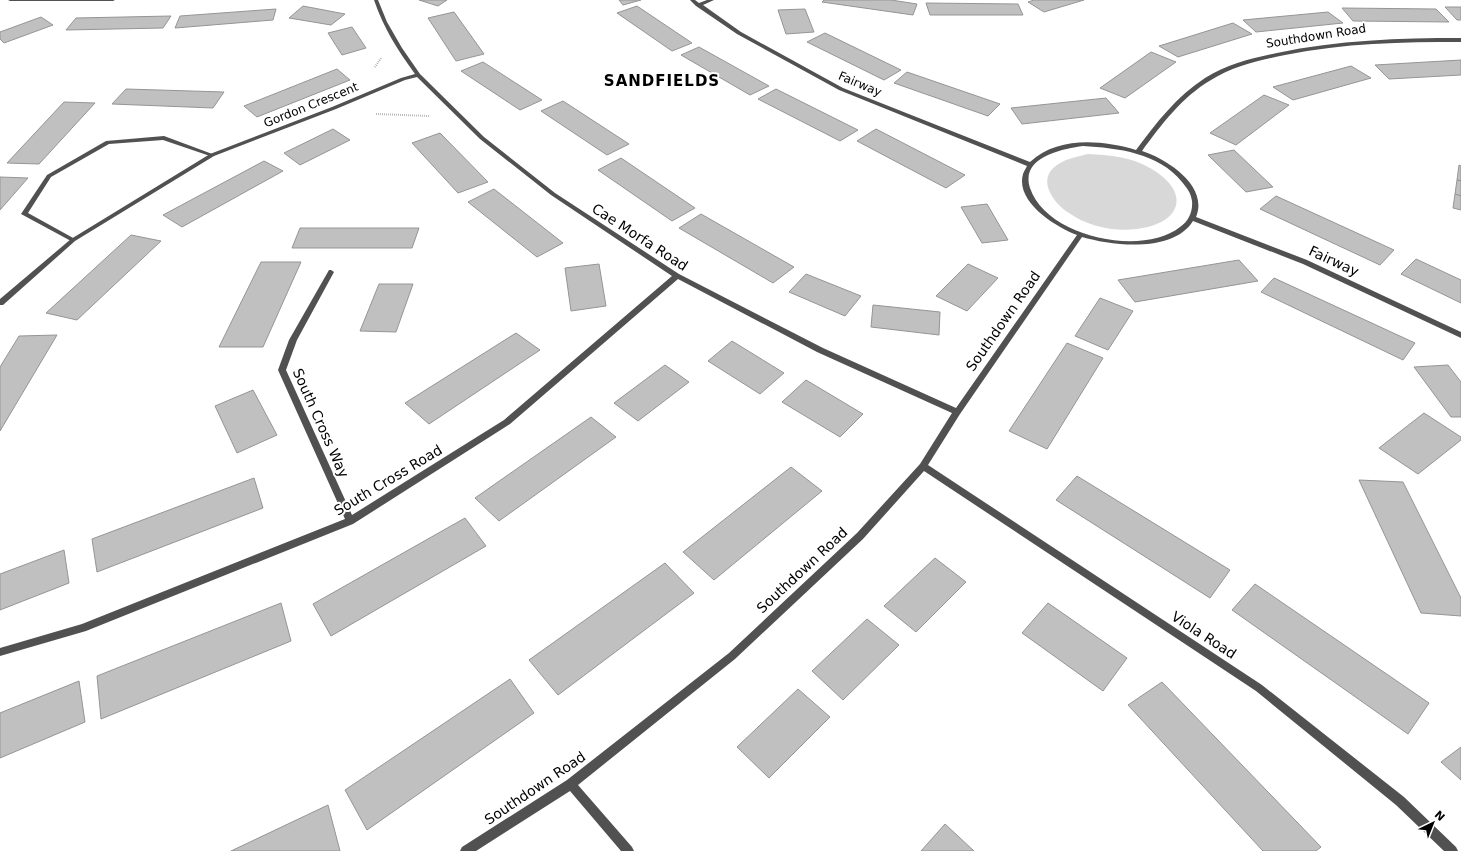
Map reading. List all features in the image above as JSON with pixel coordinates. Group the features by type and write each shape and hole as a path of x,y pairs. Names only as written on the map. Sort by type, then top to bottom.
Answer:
{"street":[{"path":"10,0 113,0"},
{"name":"Cae Morfa Road","path":"376,0 384,22 399,48 418,75 482,138 553,194 677,276 820,350 957,412"},
{"name":"Fairway","path":"692,0 746,37 841,89 1031,165"},
{"path":"698,5 712,0"},
{"name":"Southdown Road","path":"1138,152 1157,126 1181,100 1200,84 1228,68 1258,58 1347,42 1380,40 1461,40"},
{"name":"Gordon Crescent","path":"0,303 73,240 212,155 334,108 403,79 418,75"},
{"path":"73,240 24,214 48,176 108,142 164,138 212,155"},
{"path":"1083,144 1120,147 1138,152 1157,160 1173,170 1186,181 1193,194 1196,206 1192,218 1183,229 1169,237 1150,242 1128,243 1104,240 1081,234 1061,225 1044,214 1032,201 1026,189 1026,176 1031,165 1039,157 1051,150 1066,146 1083,144"},
{"name":"Fairway","path":"1192,218 1305,262 1461,335"},
{"name":"Southdown Road","path":"466,851 571,784 732,656 860,536 923,466 957,412 1081,234"},
{"name":"South Cross Way","path":"331,272 293,340 282,370 350,521"},
{"name":"South Cross Road","path":"0,652 83,628 350,521 507,422 677,276"},
{"name":"Viola Road","path":"923,466 1259,688 1400,801 1452,851"},
{"path":"571,784 628,851"}],"path":[{"path":"375,114 442,117 455,111"}],"shaded area":[{"path":"1088,154 1112,156 1135,161 1150,168 1163,177 1172,187 1176,197 1176,206 1172,214 1164,221 1152,226 1119,230 1092,225 1076,218 1063,209 1057,203 1049,190 1047,184 1048,177 1057,165 1072,158"}],"building":[{"path":"419,0 447,0 438,6"},
{"path":"619,0 641,0 623,5"},
{"path":"824,0 891,0 917,4 913,15 822,2"},
{"path":"1034,0 1084,0 1044,12 1028,2"},
{"path":"926,3 1018,4 1023,15 930,15"},
{"path":"303,6 345,14 331,25 289,18"},
{"path":"637,6 692,43 672,51 617,13"},
{"path":"1445,7 1461,7 1461,20 1457,20"},
{"path":"1342,8 1436,9 1449,22 1353,21"},
{"path":"276,9 273,20 175,28 180,16"},
{"path":"805,9 814,32 786,34 778,10"},
{"path":"454,12 484,54 456,61 428,18"},
{"path":"1328,12 1343,23 1256,32 1243,20"},
{"path":"171,16 163,28 66,30 76,18"},
{"path":"41,17 53,25 4,43 0,39 0,32"},
{"path":"1233,23 1252,34 1178,57 1159,46"},
{"path":"352,27 366,48 342,55 328,33"},
{"path":"825,33 901,70 884,80 807,42"},
{"path":"699,47 769,86 750,95 681,55"},
{"path":"1151,52 1176,62 1125,98 1100,88"},
{"path":"1461,60 1461,75 1389,79 1375,65"},
{"path":"483,62 542,100 520,110 461,71"},
{"path":"1351,66 1371,78 1293,100 1273,87"},
{"path":"337,69 350,80 257,117 244,106"},
{"path":"907,72 1000,104 988,116 894,83"},
{"path":"126,89 224,92 213,108 112,104"},
{"path":"776,89 858,130 840,141 758,99"},
{"path":"1264,95 1289,105 1236,145 1210,133"},
{"path":"1106,98 1119,113 1022,124 1011,108"},
{"path":"563,101 629,144 607,155 541,111"},
{"path":"64,102 95,103 39,164 7,163"},
{"path":"333,129 350,140 300,165 284,153"},
{"path":"876,129 965,175 946,188 857,141"},
{"path":"440,133 488,182 458,193 412,143"},
{"path":"1234,150 1273,187 1246,192 1208,155"},
{"path":"621,158 695,208 672,221 598,170"},
{"path":"264,161 283,171 182,227 163,215"},
{"path":"1459,165 1461,166 1461,181 1457,180"},
{"path":"0,177 28,178 0,210"},
{"path":"1457,180 1461,181 1461,196 1455,194"},
{"path":"494,189 563,243 537,257 468,202"},
{"path":"1455,194 1461,196 1461,210 1453,208"},
{"path":"1276,196 1394,250 1380,265 1260,209"},
{"path":"987,204 1008,240 982,243 961,207"},
{"path":"701,214 794,267 773,283 679,228"},
{"path":"300,228 419,228 412,248 292,248"},
{"path":"131,235 161,241 77,320 46,313"},
{"path":"1416,259 1461,280 1461,303 1401,274"},
{"path":"1239,260 1258,281 1135,302 1118,280"},
{"path":"261,262 301,262 263,347 219,347"},
{"path":"599,264 606,306 571,311 565,268"},
{"path":"968,264 998,278 967,311 936,296"},
{"path":"806,274 861,296 845,316 789,292"},
{"path":"1274,278 1415,343 1403,360 1261,292"},
{"path":"379,284 413,284 396,332 360,331"},
{"path":"1100,298 1133,311 1108,350 1075,336"},
{"path":"873,305 940,312 939,335 871,327"},
{"path":"516,333 540,350 429,424 405,403"},
{"path":"57,335 0,431 0,367 19,336"},
{"path":"732,341 784,373 760,394 708,361"},
{"path":"1067,343 1103,358 1047,449 1009,431"},
{"path":"665,365 689,382 638,421 614,403"},
{"path":"1448,365 1461,382 1461,417 1451,417 1414,367"},
{"path":"806,380 863,414 840,437 782,402"},
{"path":"253,390 277,435 237,453 215,406"},
{"path":"1424,413 1461,437 1461,440 1418,474 1379,448"},
{"path":"591,417 616,437 499,521 475,498"},
{"path":"791,467 822,491 714,580 683,552"},
{"path":"1077,476 1230,570 1210,598 1056,500"},
{"path":"254,478 263,508 97,572 92,539"},
{"path":"1359,480 1403,482 1461,598 1461,616 1421,613"},
{"path":"465,518 486,546 331,636 313,604"},
{"path":"64,550 69,583 0,610 0,574"},
{"path":"935,558 966,582 916,632 884,606"},
{"path":"665,563 694,593 558,695 529,660"},
{"path":"1255,584 1429,703 1408,734 1232,610"},
{"path":"281,603 291,641 101,719 97,676"},
{"path":"1048,603 1127,658 1103,691 1022,633"},
{"path":"867,619 899,645 843,700 812,671"},
{"path":"510,679 534,713 367,830 345,790"},
{"path":"79,681 85,722 0,758 0,713"},
{"path":"1162,682 1321,847 1316,851 1263,851 1128,705"},
{"path":"798,689 830,717 769,778 737,747"},
{"path":"1461,747 1461,780 1441,762"},
{"path":"328,805 340,851 231,851"},
{"path":"945,824 974,851 921,851"}],"district":[{"name":"SANDFIELDS","path":"662,81"}]}
